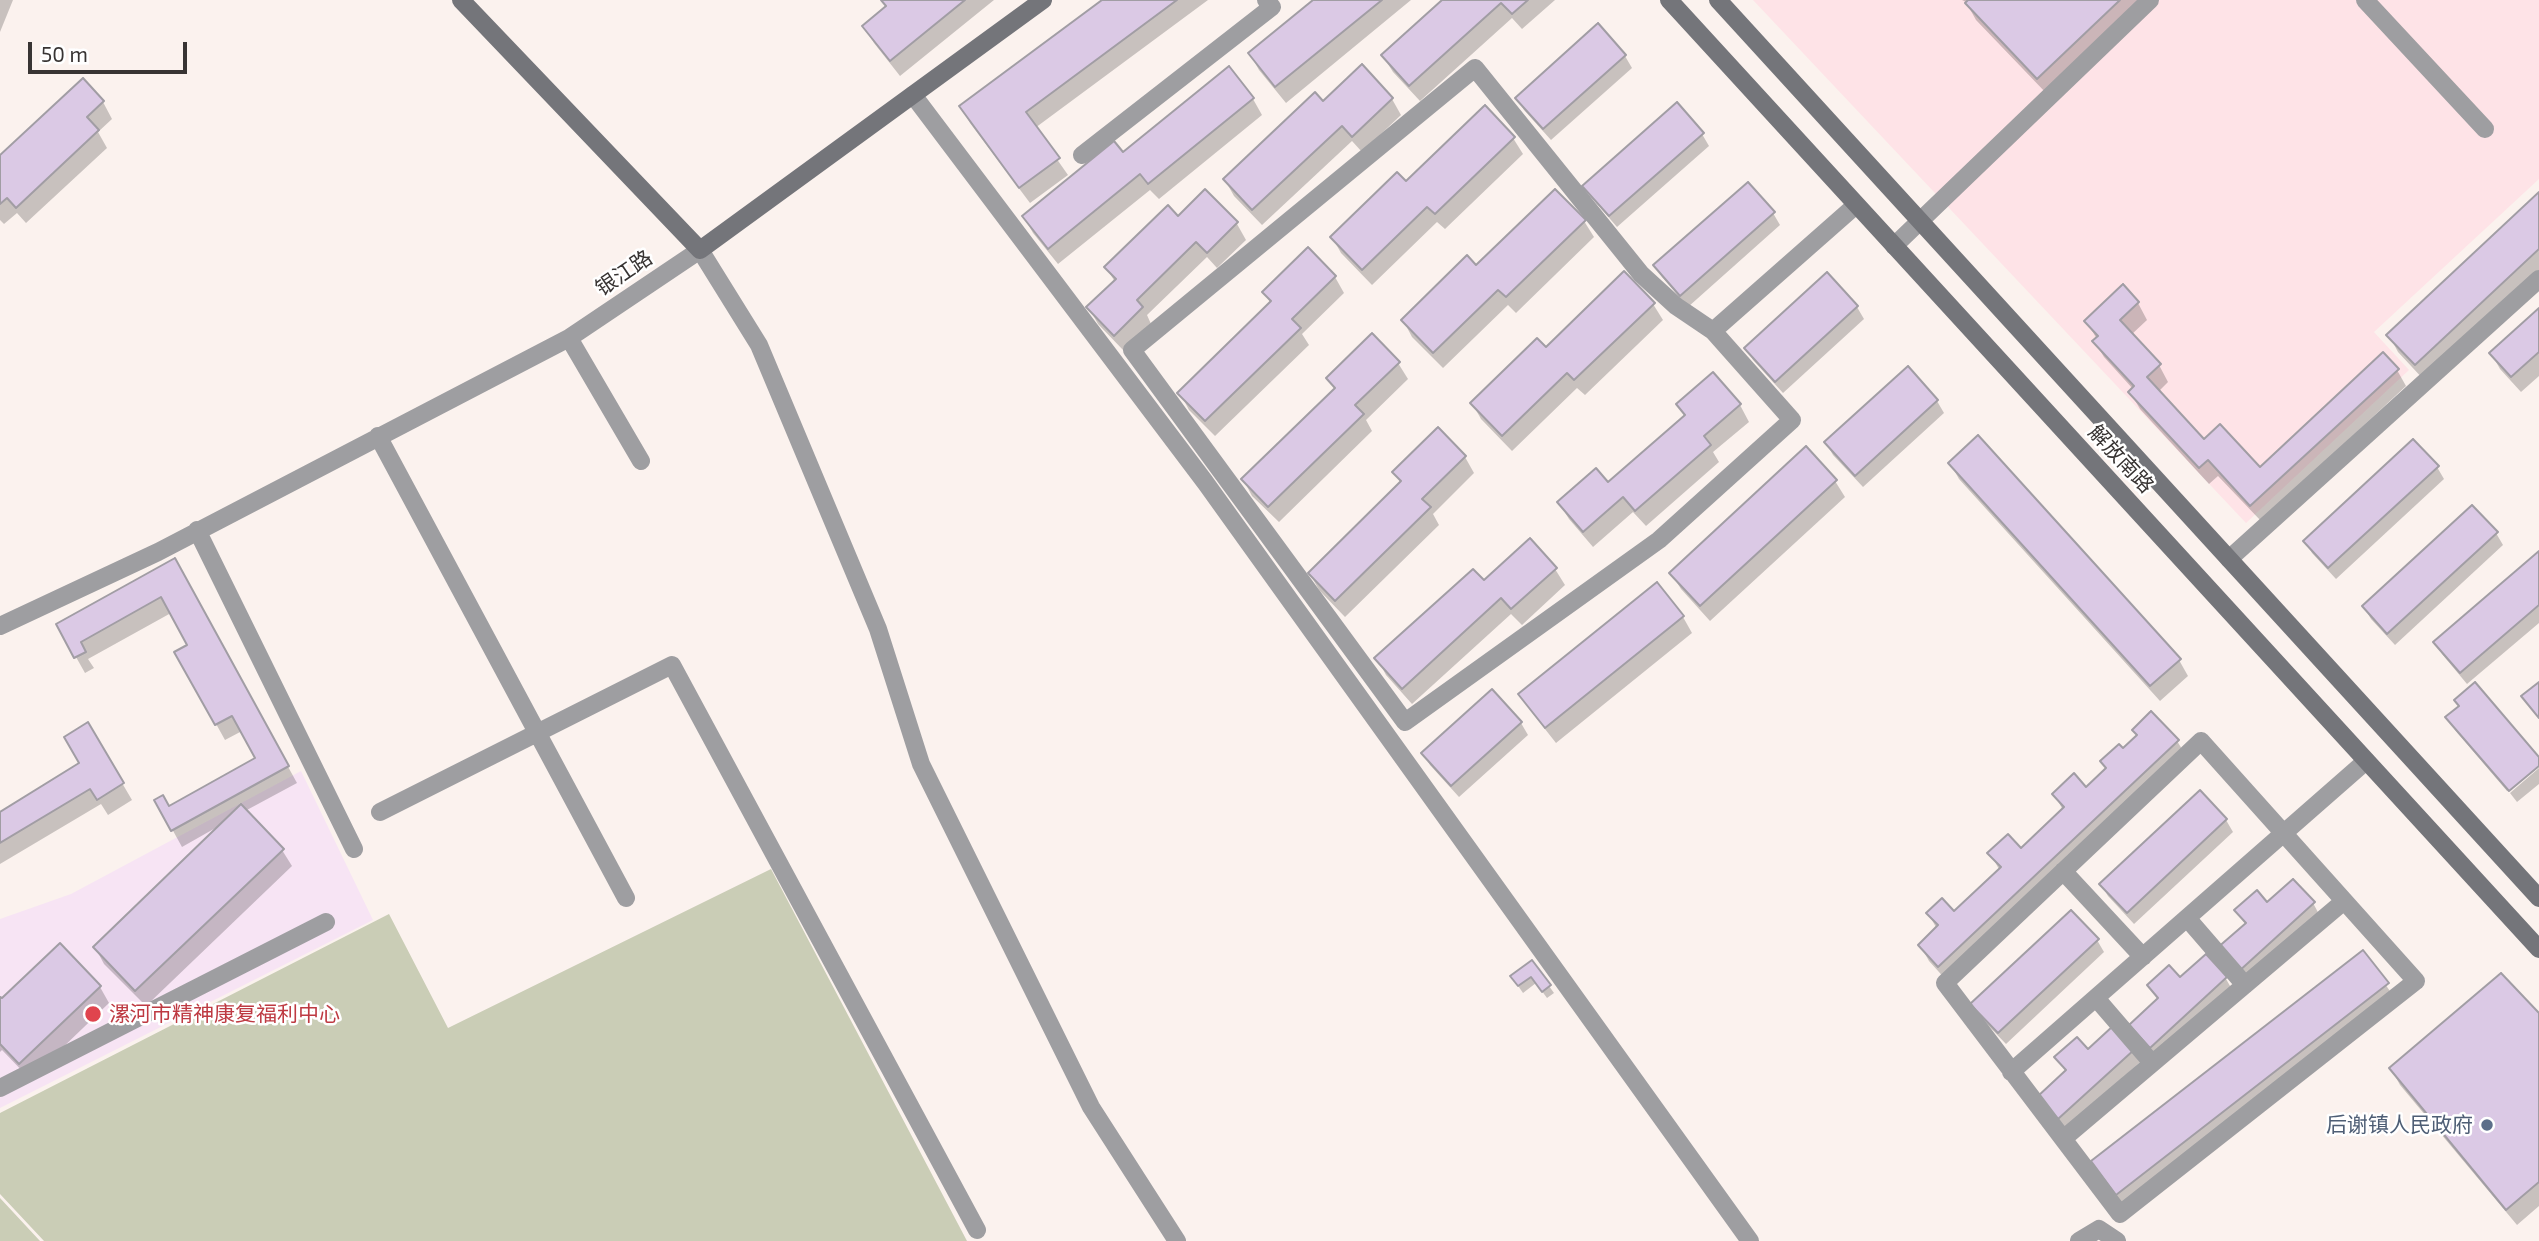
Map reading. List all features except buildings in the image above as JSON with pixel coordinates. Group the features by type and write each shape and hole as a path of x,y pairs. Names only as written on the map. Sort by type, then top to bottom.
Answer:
{"main road":[{"path":"461,0 700,250"},
{"name":"银江路","path":"700,250 1042,0"},
{"name":"解放南路","path":"1669,0 2539,949"},
{"name":"解放南路","path":"1718,0 1918,222 2539,898"}],"street":[{"path":"1082,155 1272,8 1266,0"},
{"path":"1894,246 2150,0"},
{"path":"2365,0 2486,129"},
{"path":"1475,68 1642,274 1676,306 1713,331 1791,420 1659,540 1405,722 1132,350 1475,68"},
{"path":"913,95 1213,493 1750,1241"},
{"path":"1713,331 1856,205"},
{"name":"银江路","path":"0,626 158,552 569,338 700,250"},
{"path":"700,250 759,345 878,629 921,764 1091,1107 1177,1241"},
{"path":"2229,559 2539,279"},
{"path":"569,338 640,461"},
{"path":"378,436 626,898"},
{"path":"197,530 354,849"},
{"path":"380,813 672,665 977,1230"},
{"path":"2201,741 2283,834 2416,981 2120,1214 1945,983 2201,741"},
{"path":"2011,1072 2366,761"},
{"path":"2063,871 2143,957"},
{"path":"2063,1139 2343,902"},
{"path":"2187,918 2245,985"},
{"path":"0,1088 326,922"},
{"path":"2096,998 2152,1063"},
{"path":"2080,1241 2099,1228 2117,1241"}],"shaded area":[{"path":"1753,0 2539,0 2539,179 2374,332 2409,370 2246,523"},
{"name":"漯河市精神康复福利中心","path":"301,771 373,920 0,1108 0,919 71,894"}],"green space":[{"path":"771,869 967,1241 44,1241 0,1194 0,1113 389,914 448,1028"},
{"path":"0,1198 40,1241 0,1241"}],"place":[{"name":"漯河市精神康复福利中心","path":"93,1014"},
{"name":"后谢镇人民政府","path":"2487,1125"}]}
